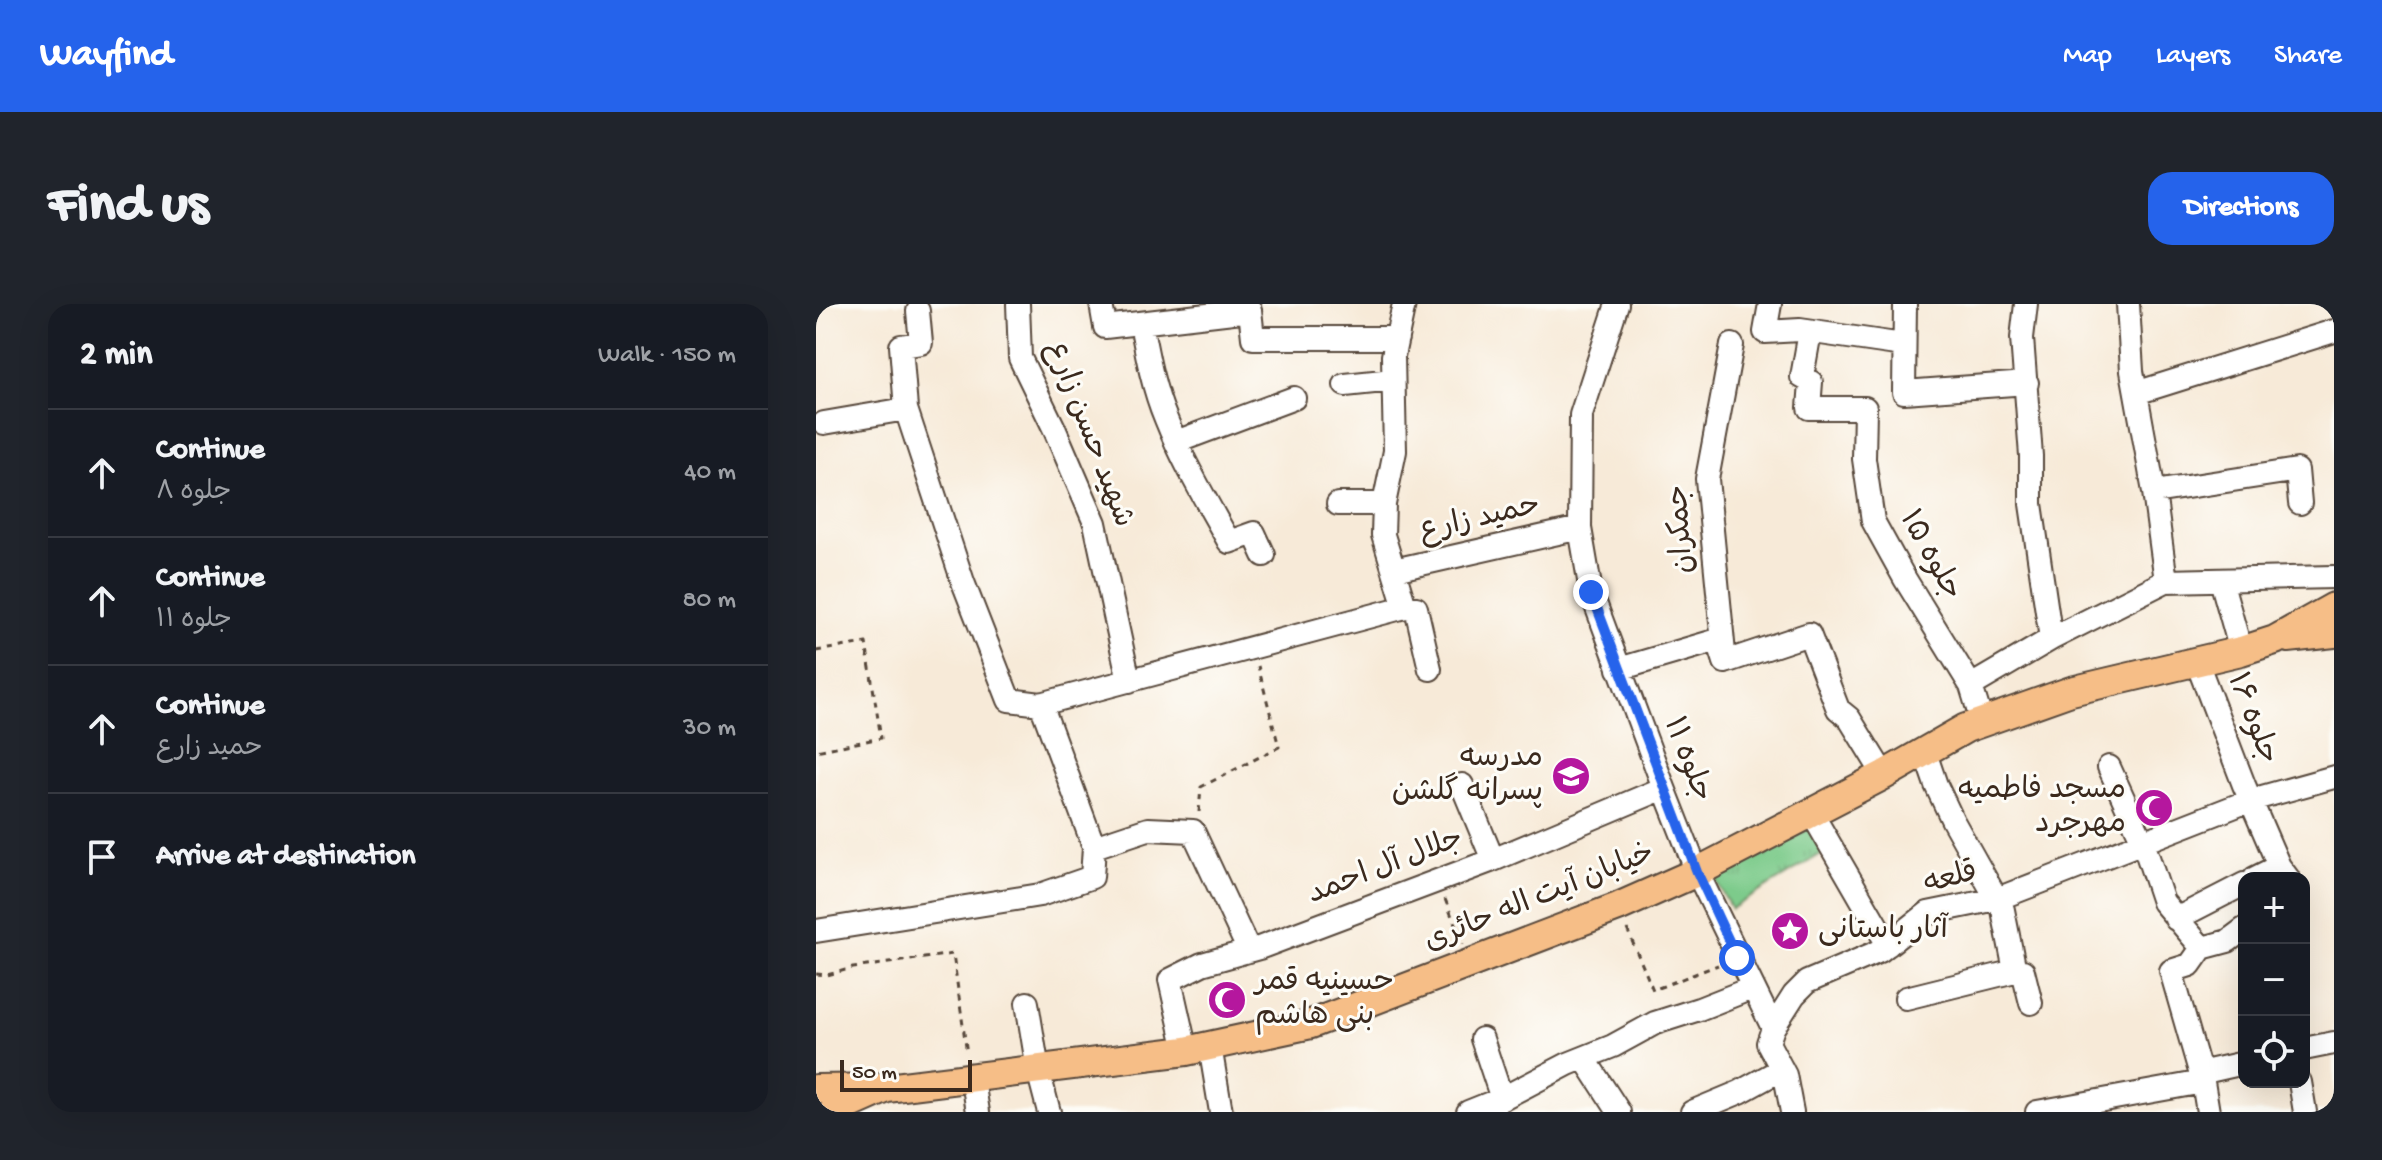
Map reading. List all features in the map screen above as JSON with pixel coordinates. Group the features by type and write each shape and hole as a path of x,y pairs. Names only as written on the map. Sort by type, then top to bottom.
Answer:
{"main road":[{"path":"2275,640 2334,607"},
{"path":"2275,640 2334,633"},
{"name":"خیابان آیت اله حائری","path":"887,1088 1198,1048 1311,1024 1618,907 1697,872 1982,722 2071,691 2241,651 2275,640"},
{"path":"816,1089 887,1088"},
{"path":"833,1112 887,1088"}],"street":[{"name":"شهید حسن زارع","path":"1018,304 1020,358 1095,523 1129,681"},
{"path":"1101,304 1105,327 1250,310 1253,338 1397,338"},
{"path":"1404,304 1393,356 1395,451 1384,504 1383,535 1405,607"},
{"name":"حمید زارع","path":"1617,304 1581,415 1580,528 1591,592 1619,669"},
{"path":"1770,304 1765,332 1810,332 1903,345"},
{"path":"1905,304 1904,392 2027,383"},
{"path":"2026,304 2022,338 2027,383 2031,504 2051,639"},
{"path":"2128,304 2136,393 2166,581"},
{"path":"918,311 921,343 901,346 906,409 963,582 1009,700 1041,704 1405,607 1416,608 1430,669"},
{"path":"1141,323 1148,364 1165,418 1229,542 1254,533 1264,555"},
{"path":"2136,393 2334,331"},
{"name":"جلوه ۱۵","path":"1810,332 1802,377 1811,382 1809,408 1865,408 1864,459 1873,521 1971,686 1982,722"},
{"name":"جمکران","path":"1725,662 1707,479 1732,345"},
{"path":"1345,385 1393,380"},
{"path":"1176,442 1294,398"},
{"path":"824,423 906,409"},
{"path":"2154,492 2297,470 2300,503"},
{"path":"1338,504 1384,504"},
{"name":"حمید زارع","path":"1394,570 1580,528"},
{"path":"1971,686 2051,639 2166,581 2334,577"},
{"path":"2221,580 2241,651"},
{"path":"1619,669 1718,640 1725,662 1809,634 1838,709 1849,718 1884,775"},
{"name":"جلوه ۱۶","path":"2196,660 2283,872"},
{"name":"جلوه ۱۱","path":"1619,669 1697,872 1752,988 1782,1069 1792,1112"},
{"path":"816,931 1040,895 1092,877 1094,847 1041,704"},
{"path":"1924,750 1953,821 2003,910 2015,971"},
{"path":"2109,767 2143,842 2163,902 2202,948"},
{"name":"قلعه","path":"1770,1035 1794,995 1807,982 1880,951 1928,913 1997,899 2251,800 2334,777"},
{"path":"1462,785 1493,860"},
{"name":"جلال آل احمد","path":"1198,1048 1170,980 1202,964 1249,951 1493,860 1664,788"},
{"path":"1811,812 1888,945"},
{"path":"1094,847 1148,829 1193,831 1249,951"},
{"path":"2176,919 2238,887"},
{"path":"2208,1112 2171,971 2190,965 2202,948 2228,941 2238,934"},
{"path":"1906,998 2023,971 2031,1003"},
{"path":"1473,1111 1613,1046 1655,1023 1752,988"},
{"path":"1027,1003 1038,1070 1049,1112"},
{"path":"1482,1039 1502,1099"},
{"path":"2310,1048 2334,1043"},
{"path":"1198,1048 1221,1112"},
{"path":"1584,1058 1619,1112"},
{"path":"2037,1112 2201,1077 2238,1065"},
{"path":"1692,1112 1740,1092 1782,1069"},
{"path":"970,1078 978,1112"},
{"path":"2301,1088 2305,1112"}],"path":[{"path":"816,651 866,643 881,738 816,751"},
{"path":"1193,831 1200,806 1201,787 1279,747 1253,647"},
{"path":"1437,881 1471,964"},
{"path":"1618,907 1653,990 1737,958"},
{"path":"816,974 827,975 853,968 953,954 970,1078"}],"green space":[{"path":"1810,828 1826,851 1731,909 1714,877"}],"place":[{"name":"مدرسه پسرانه گلشن","path":"1571,776"},
{"name":"مسجد فاطمیه مهرجرد","path":"2154,808"},
{"name":"آثار باستانی","path":"1790,931"},
{"name":"حسینیه قمر بنی هاشم","path":"1227,1000"}],"route":[{"path":"1591,592 1697,872 1737,958"}]}
